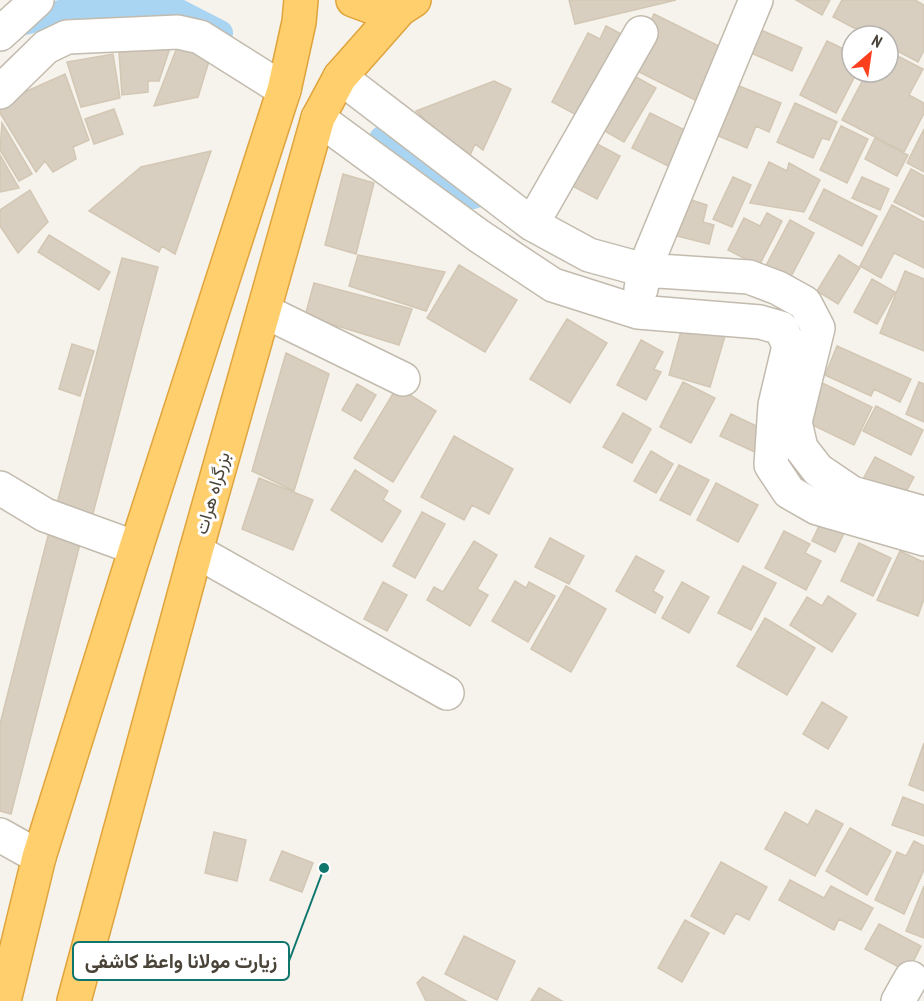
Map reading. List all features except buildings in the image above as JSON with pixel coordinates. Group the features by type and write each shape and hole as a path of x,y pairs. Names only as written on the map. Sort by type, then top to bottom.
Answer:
{"highway":[{"path":"4,1001 39,857 284,90 300,22 301,0"},
{"path":"353,0 369,6 407,4"},
{"name":"بزرگراه هرات","path":"74,1001 196,550 318,118 340,77 407,4"}],"street":[{"path":"0,34 37,0"},
{"path":"638,312 644,270 756,0"},
{"path":"0,92 46,48 67,37 178,32 200,38 284,90"},
{"path":"532,224 641,33"},
{"path":"340,77 532,224 589,255 644,270 748,277 778,288 805,303 818,328 795,422 801,448 818,470 852,493 919,525"},
{"path":"318,118 479,236 552,285 638,312 760,322 781,328 789,346 775,405 771,465 789,492 817,508 919,525"},
{"path":"264,310 403,380"},
{"path":"0,488 45,515 136,548"},
{"path":"196,550 447,693"},
{"path":"0,836 39,857"}],"waterway":[{"path":"12,30 17,24 76,9 177,11 220,33"},
{"path":"382,139 473,196"}],"place":[{"name":"زیارت مولانا واعظ کاشفی","path":"324,868"}]}
